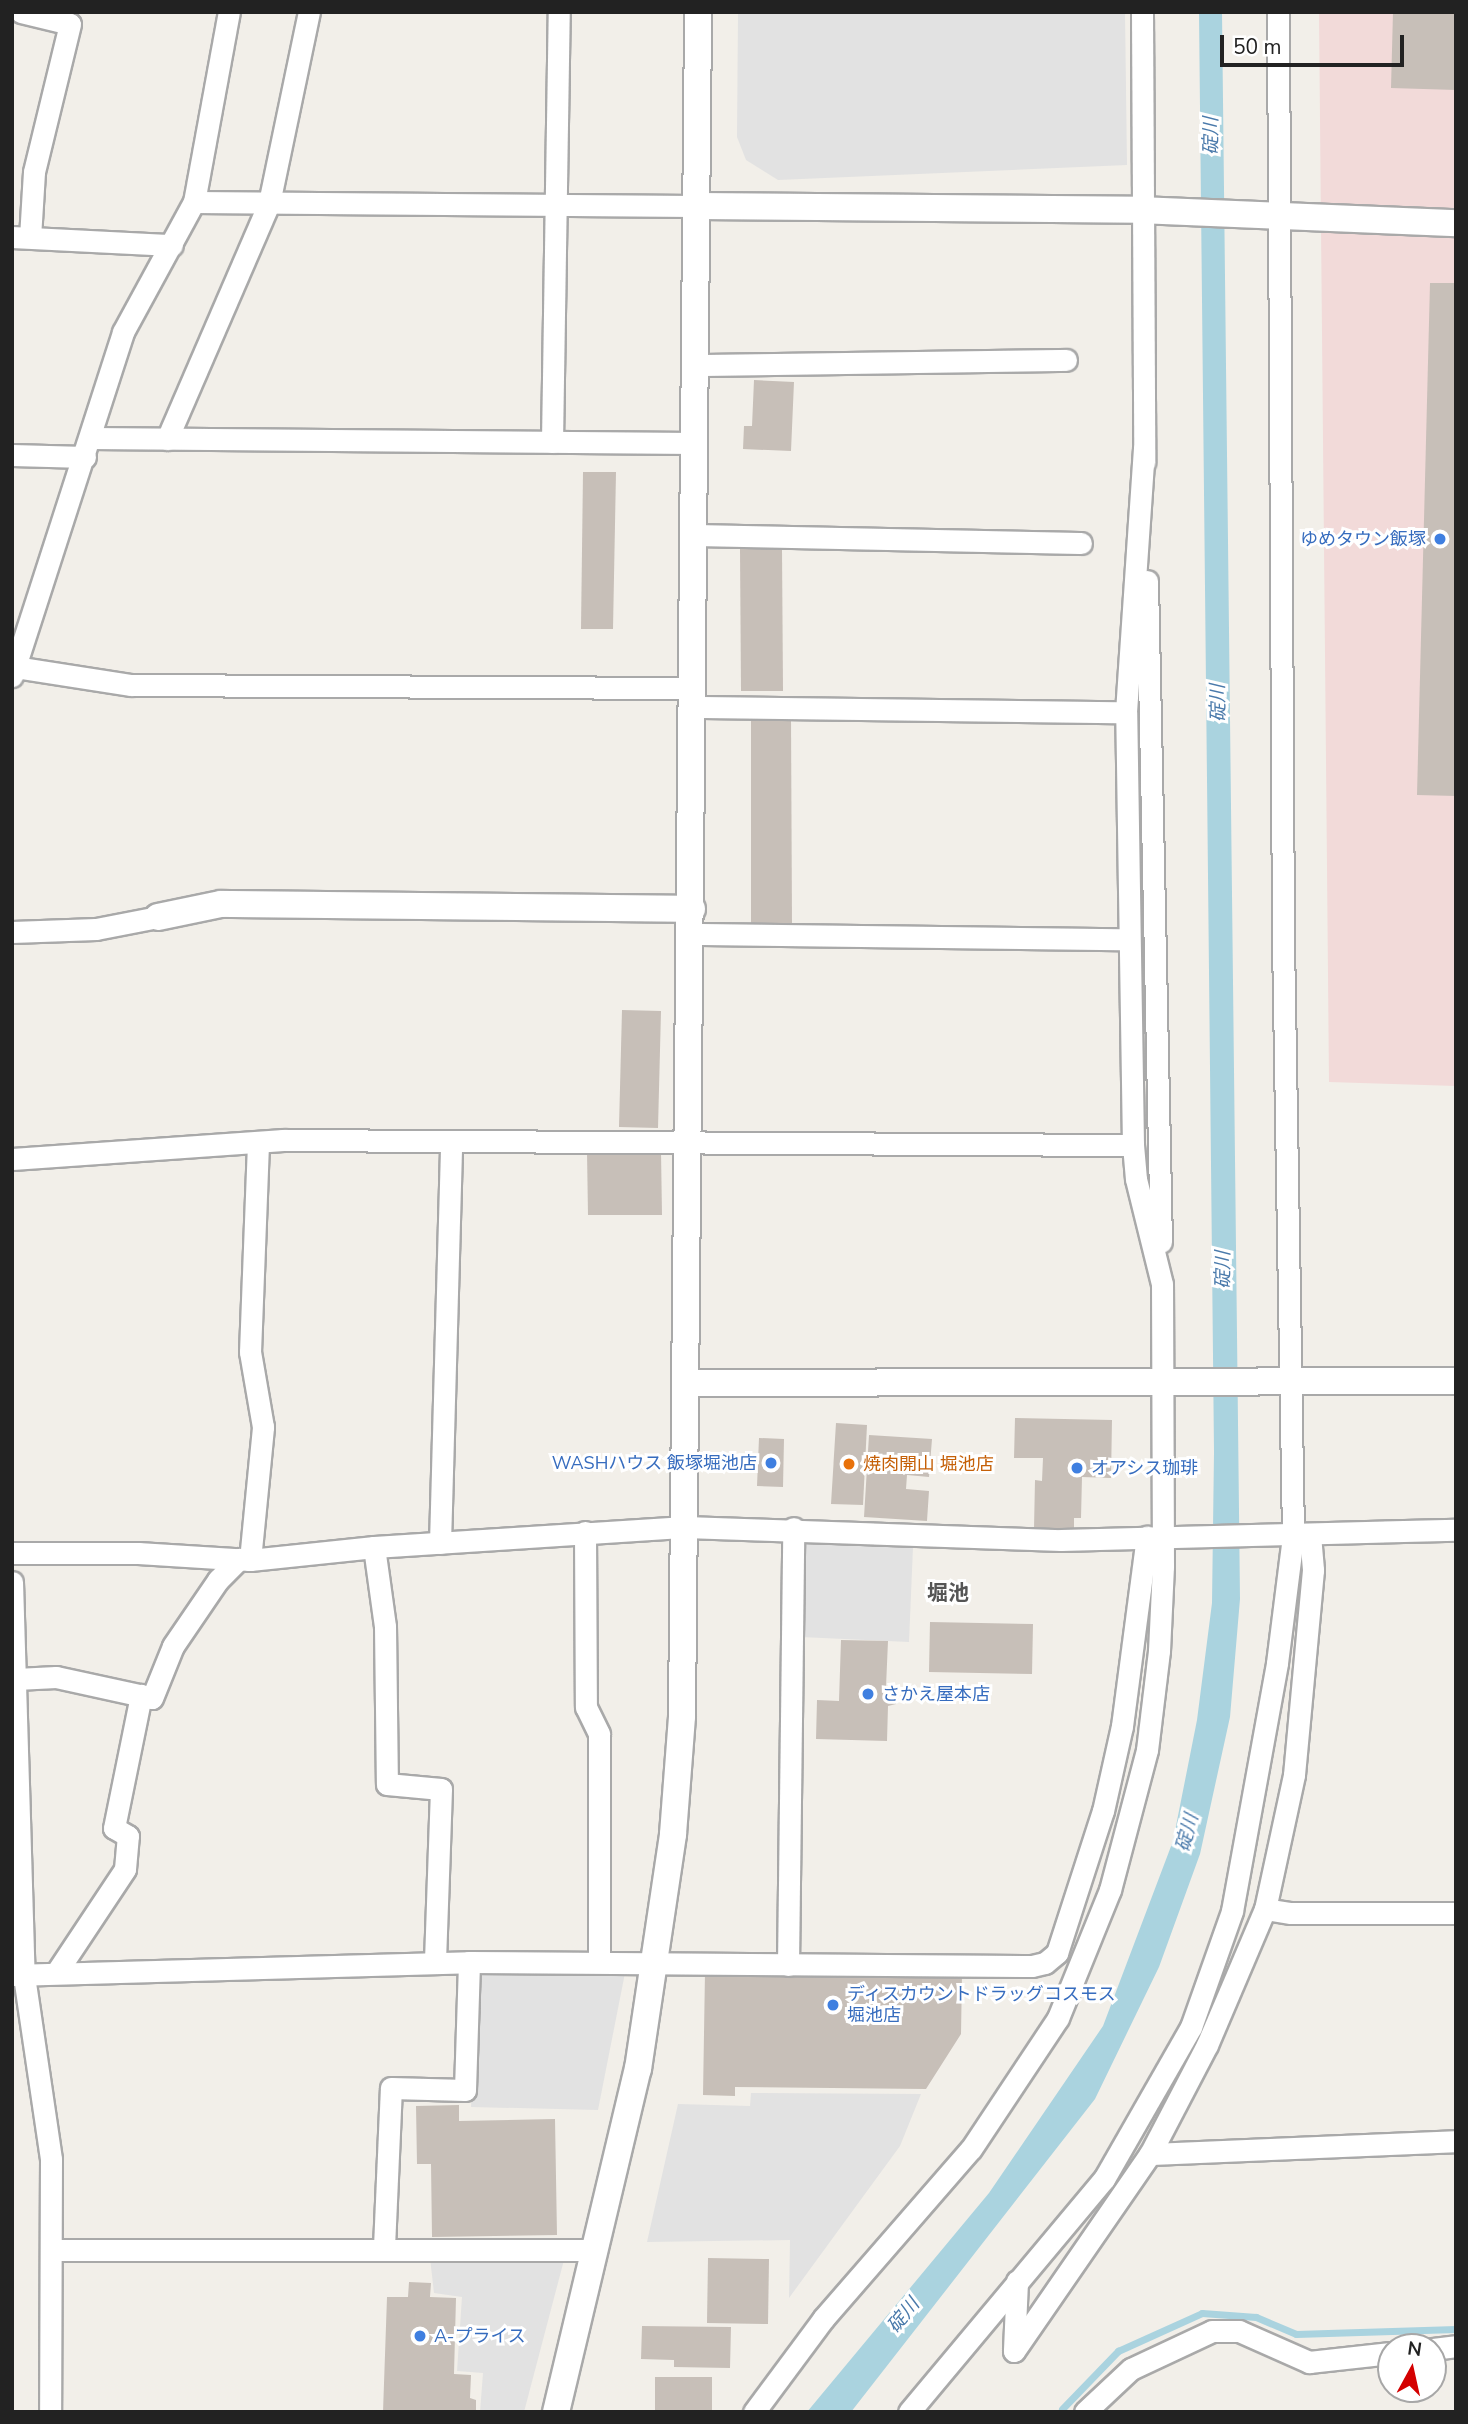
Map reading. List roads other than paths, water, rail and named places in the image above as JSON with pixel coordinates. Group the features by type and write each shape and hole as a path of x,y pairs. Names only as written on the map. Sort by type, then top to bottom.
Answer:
{"street":[{"path":"21,12 70,24 21,237 172,245"},
{"path":"229,12 194,202 123,332 13,672 131,685 693,698 1126,712"},
{"path":"167,439 269,203 309,12"},
{"path":"552,442 559,205 559,12"},
{"path":"556,2412 596,2250 657,1964 673,1834 682,1716 688,1383 699,206 698,12"},
{"path":"754,2412 815,2329 971,2149 1058,2018 1110,1890 1136,1801 1160,1651 1159,1538 1164,1382 1144,448 1142,12"},
{"path":"909,2412 1104,2179 1191,2027 1232,1912 1257,1794 1295,1536 1284,1381 1274,216 1278,12"},
{"path":"194,202 1143,210 1456,223"},
{"path":"696,365 1066,360"},
{"path":"12,455 167,439 695,443"},
{"path":"1144,448 1126,712 1133,1144 1136,1179 1162,1284"},
{"path":"694,535 1082,543"},
{"path":"12,932 96,929 221,904 1129,939"},
{"path":"12,1159 258,1142 690,1140 1133,1144"},
{"path":"440,1543 451,1141"},
{"path":"16,1679 56,1677 152,1698 173,1646 218,1580 244,1560 263,1427 250,1352 258,1142"},
{"path":"688,1383 1456,1381"},
{"path":"12,1553 138,1553 244,1560 374,1547 685,1527 793,1528 979,1539 1295,1536 1456,1530"},
{"path":"788,1965 793,1528"},
{"path":"585,1532 586,1707 599,1734 599,1962"},
{"path":"1017,2281 1014,2351 1150,2154 1207,2045 1265,1909 1294,1775 1313,1570 1295,1536"},
{"path":"18,1975 58,1970 207,1967 266,1971 469,1962 1032,1966 1057,1954 1103,1811 1159,1538"},
{"path":"374,1547 385,1626 387,1784 441,1789 435,1963"},
{"path":"12,1582 16,1679 18,1975 51,2159 50,2412"},
{"path":"58,1970 125,1869 128,1836 114,1828 141,1695"},
{"path":"1265,1909 1292,1913 1456,1913"},
{"path":"384,2247 391,2088 465,2090 469,1962"},
{"path":"1150,2154 1456,2141"},
{"path":"52,2250 384,2247 596,2250"},
{"path":"1085,2412 1131,2369 1212,2330 1239,2331 1309,2362 1377,2355"}],"water":[{"name":"碇川","path":"1199,12 1222,12 1240,1599 1230,1717 1200,1854 1159,1967 1095,2099 851,2412 807,2412 989,2193 1103,2026 1173,1841 1197,1720 1212,1603 1214,1452"}],"waterway":[{"path":"1062,2409 1118,2351 1202,2313 1256,2317 1296,2334 1456,2329"}],"place":[{"name":"ゆめタウン飯塚","path":"1440,539"},
{"name":"WASHハウス 飯塚堀池店","path":"771,1463"},
{"name":"焼肉開山 堀池店","path":"849,1464"},
{"name":"オアシス珈琲","path":"1077,1468"},
{"name":"さかえ屋本店","path":"868,1694"},
{"name":"ディスカウントドラッグコスモス 堀池店","path":"833,2005"},
{"name":"A-プライス","path":"420,2336"}],"district":[{"name":"堀池","path":"948,1593"}]}
